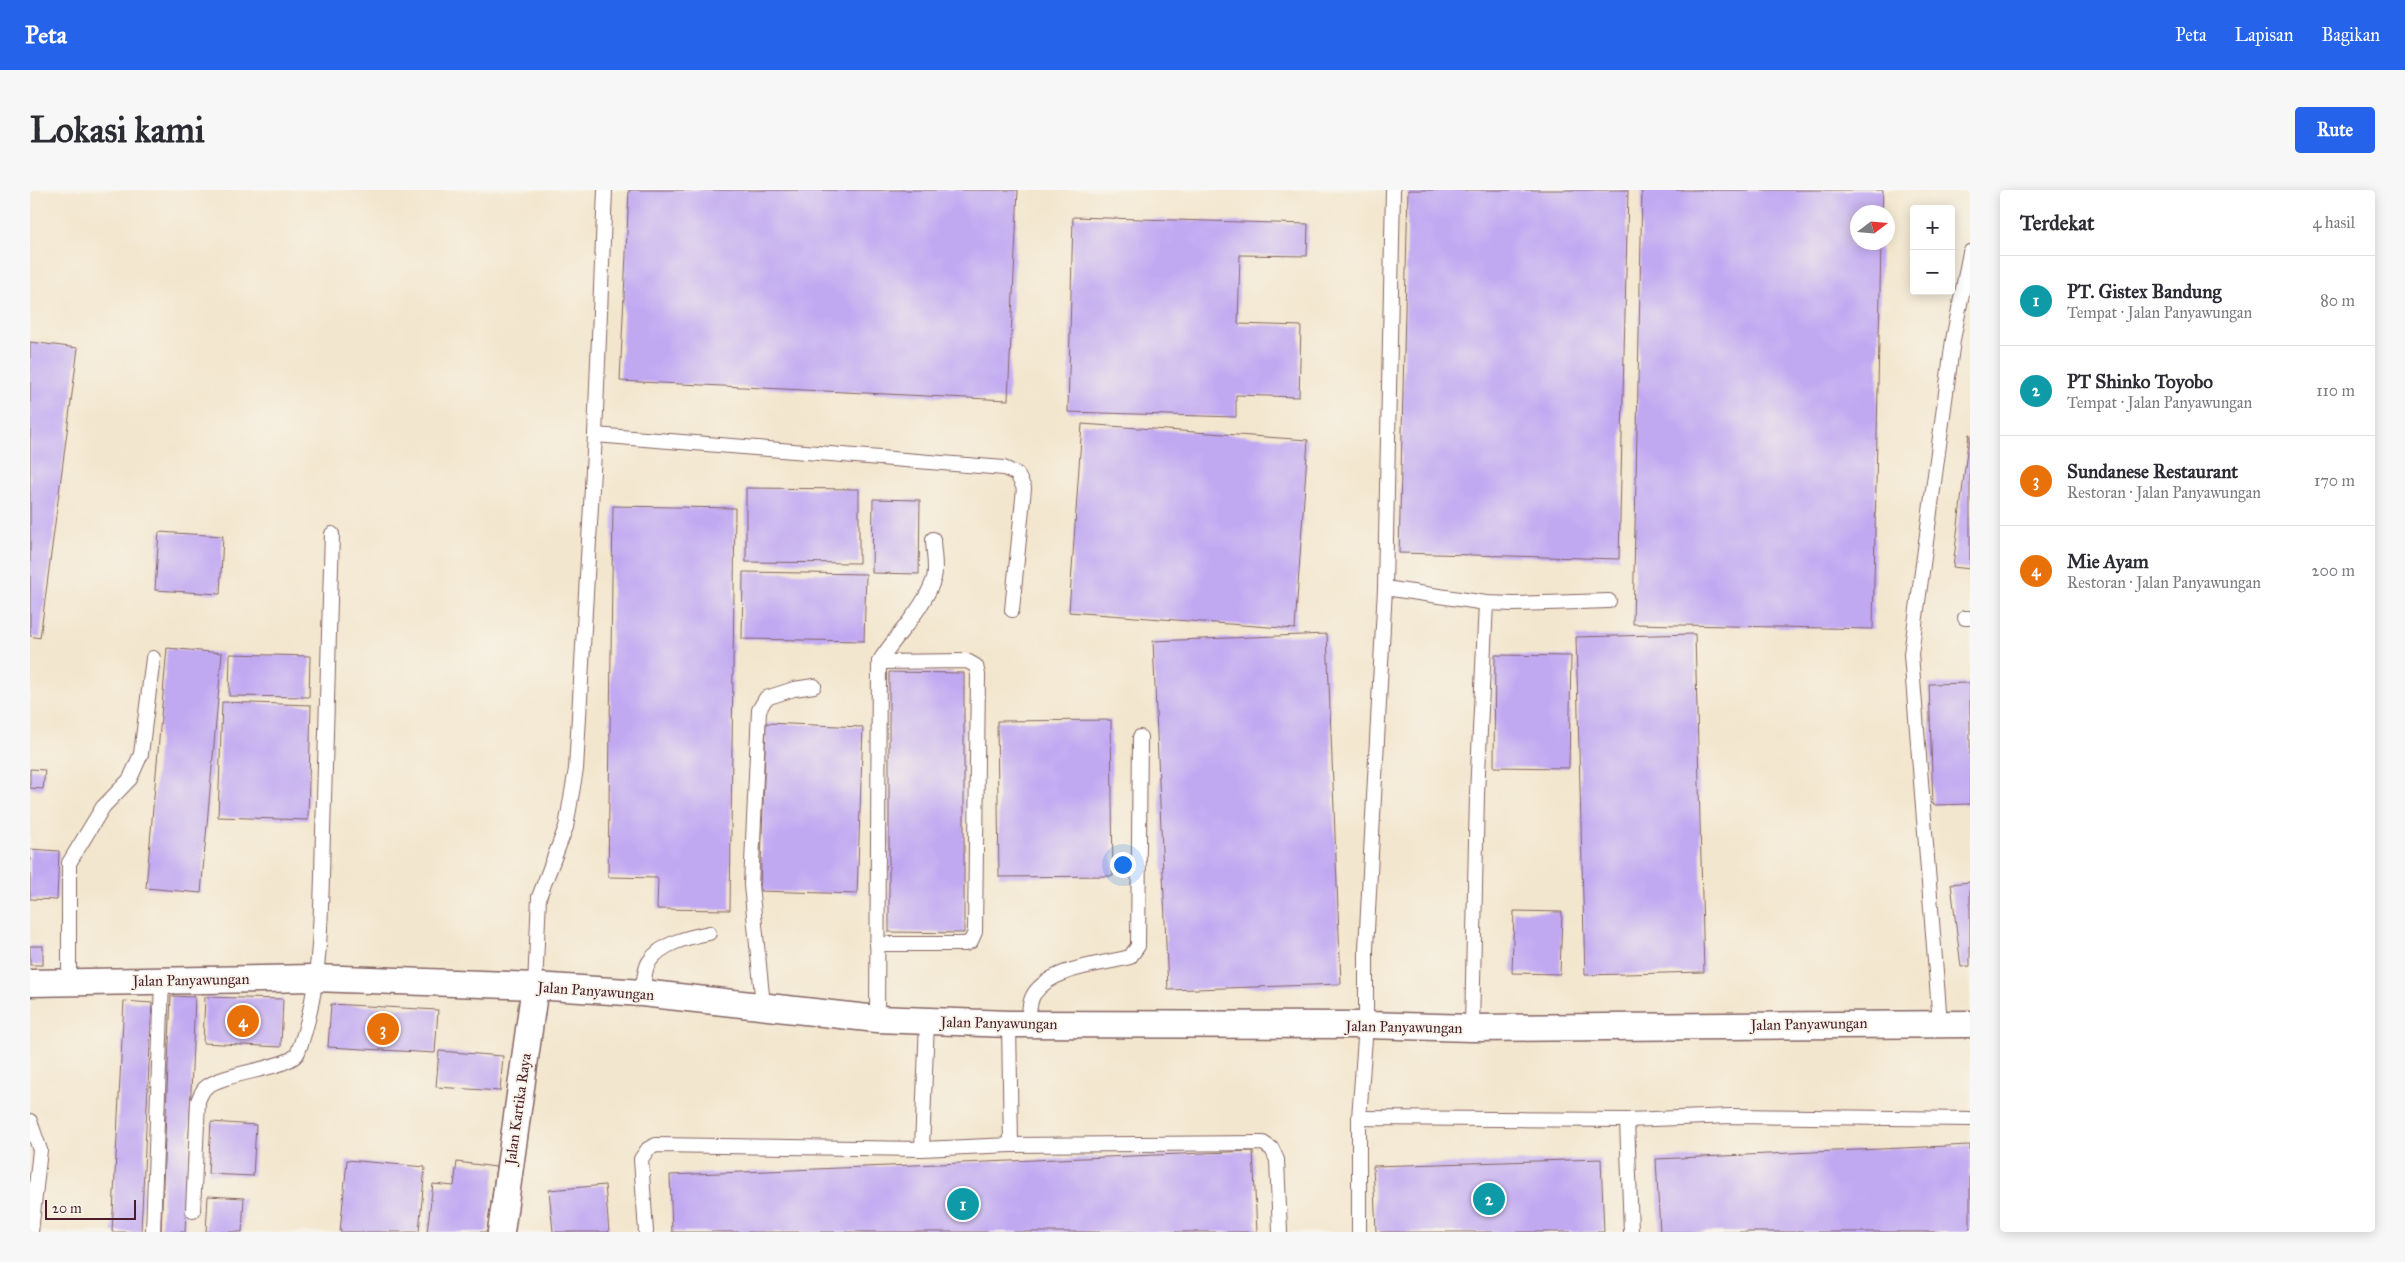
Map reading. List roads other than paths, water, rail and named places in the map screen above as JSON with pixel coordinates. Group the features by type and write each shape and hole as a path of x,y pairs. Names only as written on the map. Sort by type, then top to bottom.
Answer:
{"street":[{"name":"Jalan Panyawungan","path":"30,983 314,978 535,986 642,993 877,1018 1019,1024 1366,1025 1472,1028 1970,1024"},
{"name":"Jalan Kartika Raya","path":"501,1232 535,986"}],"lane":[{"path":"535,986 539,897 566,827 576,769 596,435 605,190"},
{"path":"1359,1232 1359,1118 1366,1025 1366,948 1385,588 1393,190"},
{"path":"1940,1023 1911,654 1953,340 1970,252"},
{"path":"596,435 1004,468 1017,474 1024,488 1012,610"},
{"path":"193,1211 198,1101 203,1089 210,1084 245,1072 290,1061 298,1055 311,1008 319,940 332,534"},
{"path":"877,1018 880,662 890,644 908,625 934,577 933,539"},
{"path":"1385,588 1486,603 1609,601"},
{"path":"1472,1028 1477,794 1486,603"},
{"path":"70,983 69,863 103,807 130,779 140,754 153,658"},
{"path":"878,944 965,944 971,941 975,932 978,675 976,666 967,661 880,662"},
{"path":"763,1005 751,885 759,710 766,698 794,689 814,686"},
{"path":"1011,1146 1019,1024 1033,995 1044,982 1075,969 1130,957 1138,946 1140,737"},
{"path":"642,993 648,962 662,950 683,939 709,933"},
{"path":"153,1232 162,981"},
{"path":"922,1149 927,1021"},
{"path":"1359,1118 1627,1120 1732,1116 1970,1119"},
{"path":"1627,1120 1631,1232"},
{"path":"30,1121 40,1150 30,1232"},
{"path":"646,1232 641,1159 648,1149 656,1145 922,1149 1263,1143 1272,1149 1277,1160 1280,1232"}],"place":[{"name":"Mie Ayam","path":"243,1021"},
{"name":"Sundanese Restaurant","path":"383,1029"},
{"name":"PT Shinko Toyobo","path":"1489,1199"},
{"name":"PT. Gistex Bandung","path":"963,1204"}]}
